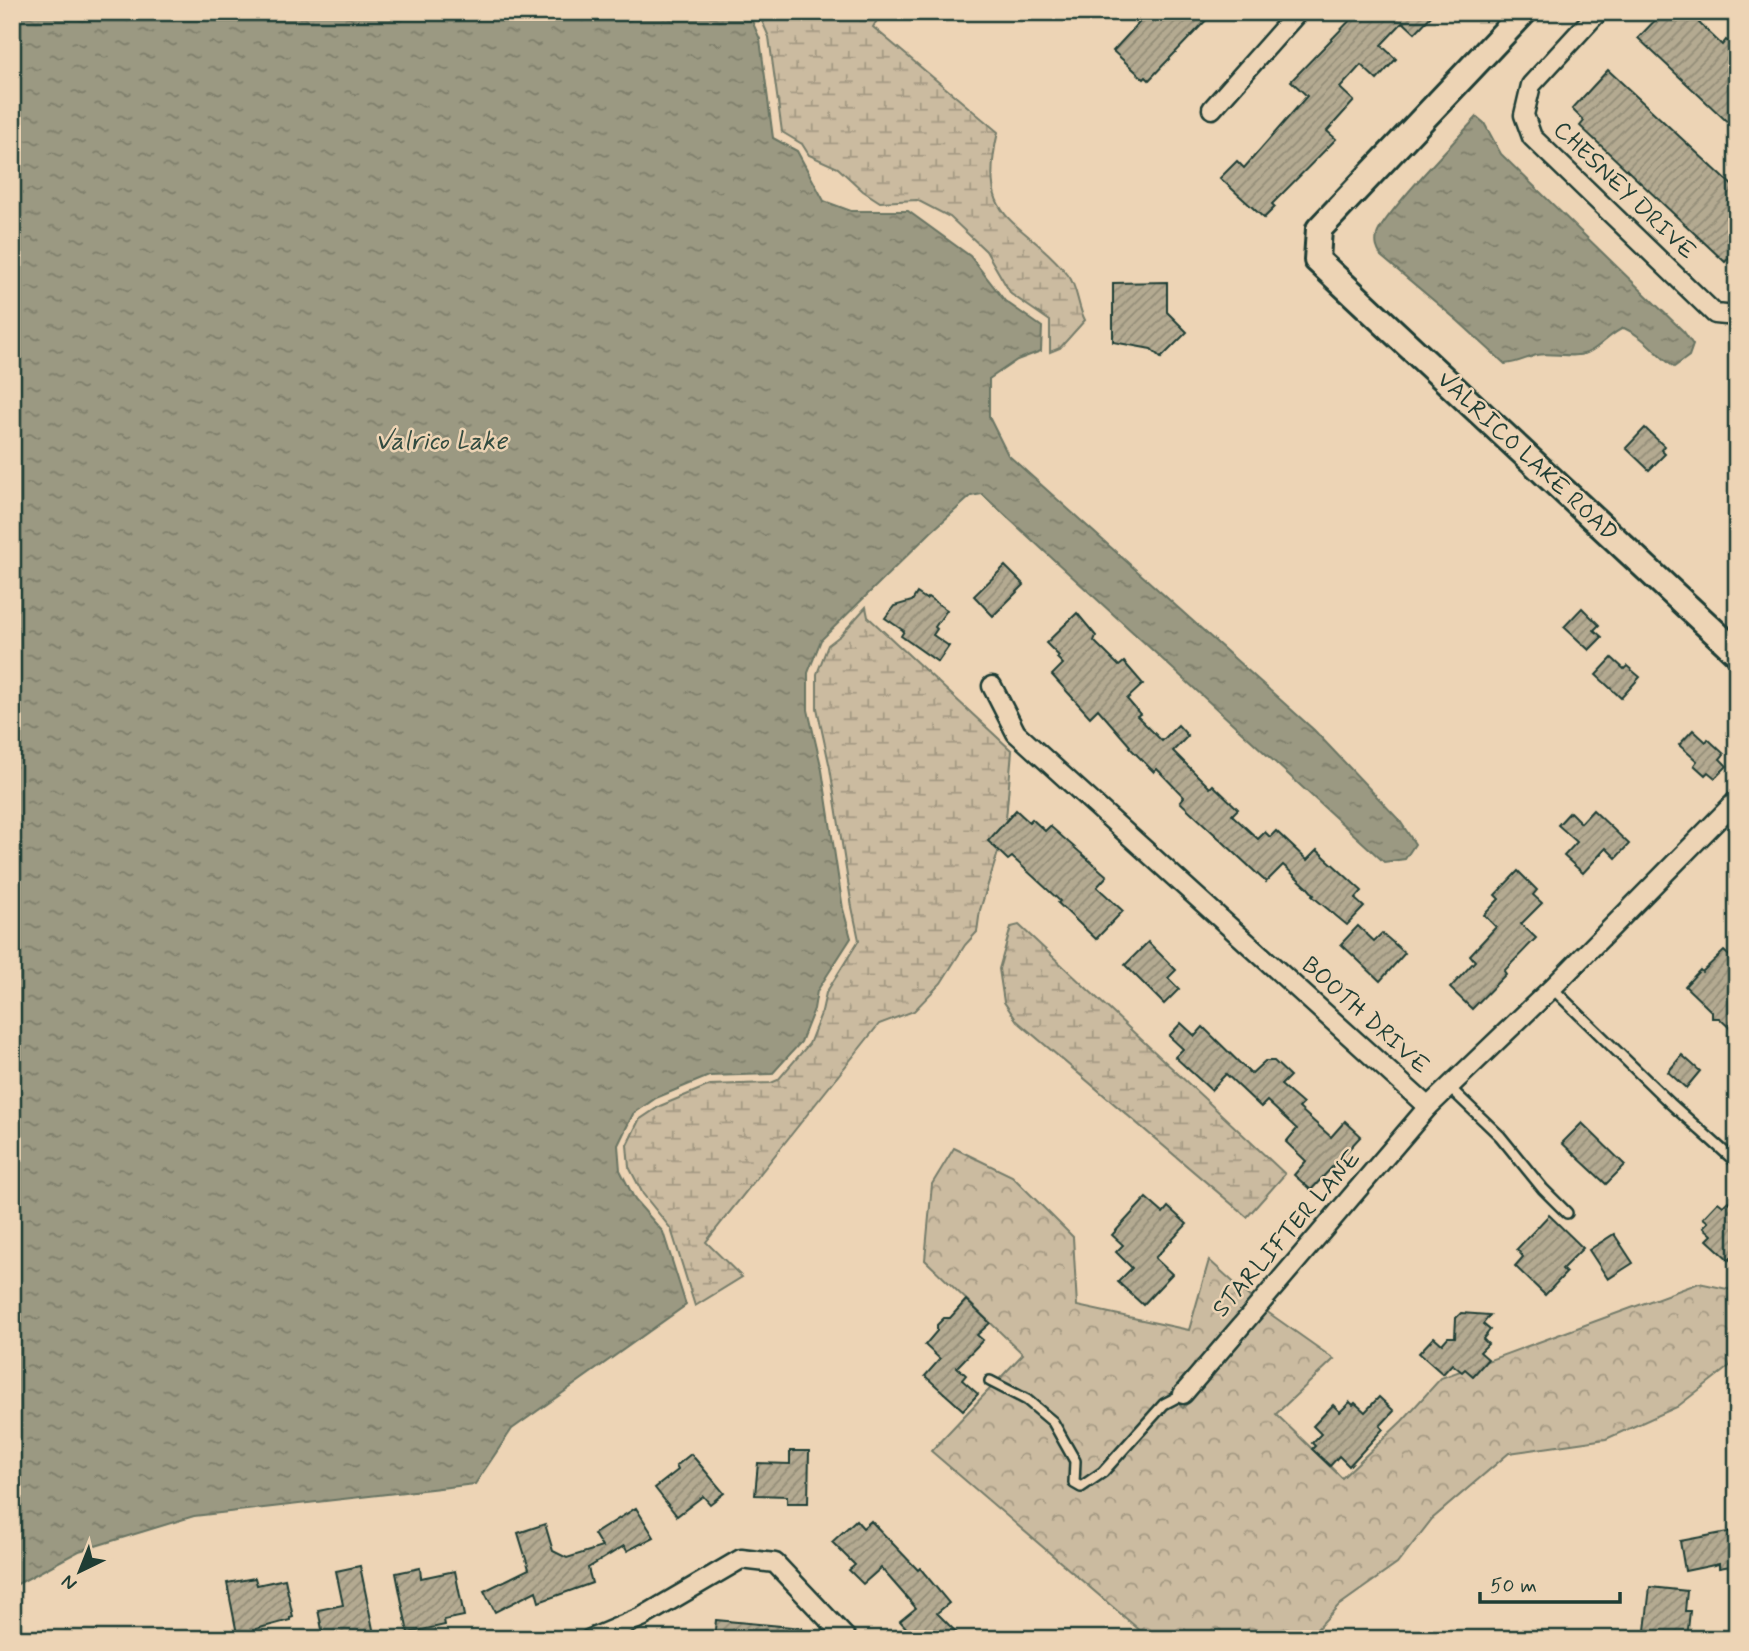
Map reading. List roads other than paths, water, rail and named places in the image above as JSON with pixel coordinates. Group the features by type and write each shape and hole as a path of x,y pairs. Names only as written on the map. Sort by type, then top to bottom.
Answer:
{"street":[{"path":"1212,109 1297,12"},
{"name":"VALRICO LAKE ROAD","path":"1524,12 1320,229 1317,260 1737,653"},
{"name":"CHESNEY DRIVE","path":"1598,12 1531,85 1524,116 1532,137 1715,314 1737,316"},
{"name":"BOOTH DRIVE","path":"992,686 1016,733 1428,1107 1552,988 1737,800"},
{"name":"STARLIFTER LANE","path":"1183,1394 1428,1107"},
{"path":"590,1639 642,1617 741,1559 775,1563 847,1639"}],"lane":[{"path":"1552,988 1670,1103 1737,1163"},
{"path":"1449,1087 1500,1136 1543,1189 1567,1213"},
{"path":"990,1381 1027,1400 1053,1422 1075,1461 1074,1483 1081,1487 1103,1472 1164,1404 1183,1394"}],"water":[{"name":"Valrico Lake","path":"12,12 748,12 760,39 773,138 797,151 824,201 851,211 908,211 970,256 1005,301 1042,327 1041,351 1017,360 989,379 989,417 1008,455 1314,730 1400,821 1415,844 1405,859 1384,862 982,494 971,496 821,640 808,673 808,710 822,770 843,909 851,938 817,991 814,1009 801,1042 772,1074 709,1076 656,1098 633,1114 618,1145 620,1170 635,1200 663,1232 686,1305 512,1429 475,1484 194,1516 79,1551 12,1587"},
{"path":"1477,117 1484,123 1501,154 1684,332 1693,345 1689,356 1674,367 1624,328 1587,353 1537,355 1505,364 1381,256 1376,241 1382,226 1422,176"}]}
